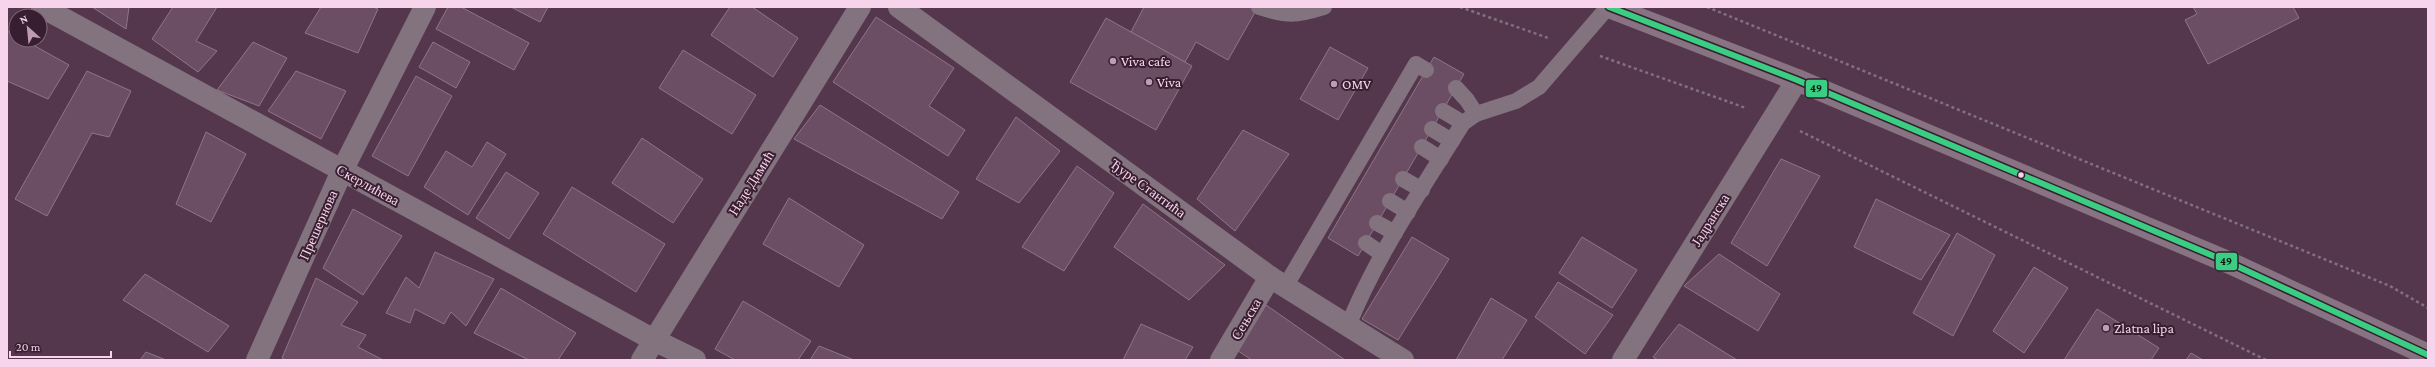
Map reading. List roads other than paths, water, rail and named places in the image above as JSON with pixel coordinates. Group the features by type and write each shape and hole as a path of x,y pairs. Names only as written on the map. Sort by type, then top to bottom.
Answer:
{"main road":[{"path":"1609,7 1797,80 2230,263 2428,355"}],"street":[{"name":"Скерлићева","path":"42,7 654,340 695,360"},
{"name":"Прешернова","path":"257,360 342,171 425,7"},
{"name":"Наде Димић","path":"642,360 860,7"},
{"name":"Ђуре Стантића","path":"899,7 1277,282 1403,360"},
{"name":"Јадранска","path":"1623,360 1797,80"},
{"name":"Сењска","path":"1221,360 1277,282"}],"lane":[{"path":"1259,7 1283,15 1304,14 1324,7"},
{"path":"1348,326 1362,291 1382,254 1463,123 1476,114 1516,101 1539,87 1609,7"},
{"path":"1277,282 1330,223 1408,90 1416,64 1426,70"},
{"path":"1456,88 1467,100 1476,114"},
{"path":"1443,111 1463,123"},
{"path":"1432,129 1452,141"},
{"path":"1422,147 1441,159"},
{"path":"1403,179 1422,190"},
{"path":"1390,201 1408,212"},
{"path":"1378,223 1395,233"},
{"path":"1366,244 1382,254"}],"place":[{"name":"Viva cafe","path":"1113,61"},
{"name":"Viva","path":"1149,82"},
{"name":"OMV","path":"1334,84"},
{"name":"Zlatna lipa","path":"2106,328"}]}
